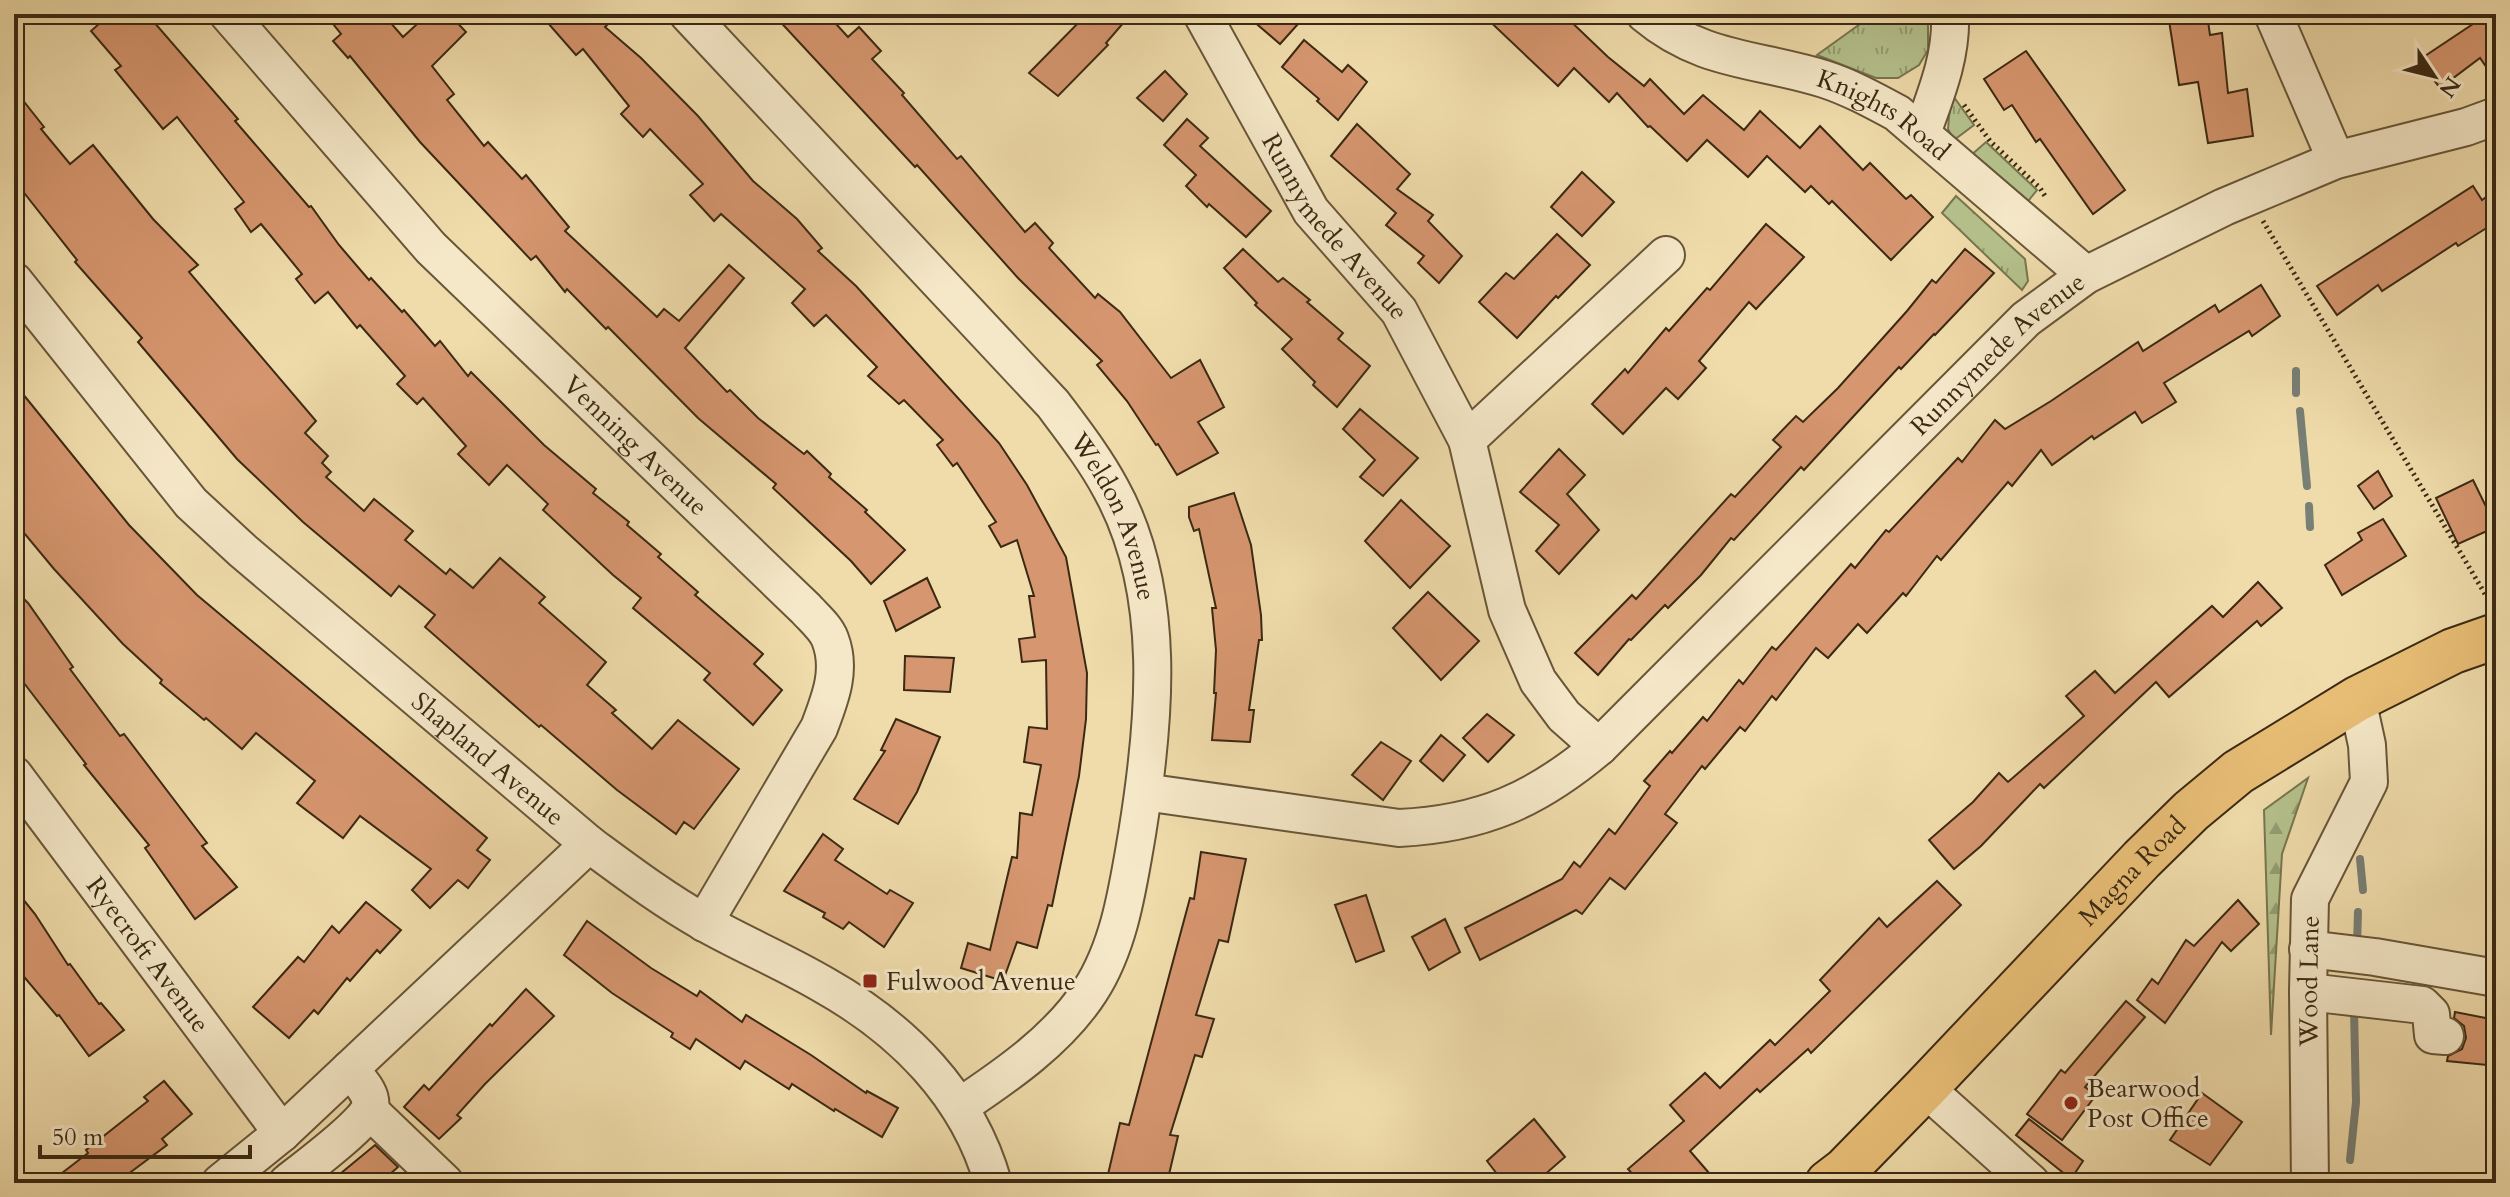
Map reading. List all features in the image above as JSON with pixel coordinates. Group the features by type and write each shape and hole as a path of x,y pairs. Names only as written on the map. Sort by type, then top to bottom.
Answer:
{"main road":[{"name":"Magna Road","path":"1828,1183 1845,1170 1925,1088 2142,859 2191,811 2238,772 2357,699 2453,651 2496,636"}],"street":[{"name":"Venning Avenue","path":"228,14 431,248 806,609 830,637 836,667 831,699 819,728 704,923"},
{"name":"Weldon Avenue","path":"688,14 1053,404 1086,446 1113,491 1145,588 1152,641 1152,714 1144,792 1130,876 1107,957 1090,991 1033,1053 959,1107"},
{"name":"Runnymede Avenue","path":"1202,14 1311,211 1399,311 1467,440 1507,610 1526,655 1538,681 1564,716 1599,747"},
{"name":"Knights Road","path":"1645,14 1680,39 1711,53 1825,79 1897,113 2086,275"},
{"path":"1922,133 1943,75 1951,37 1950,14"},
{"path":"2273,14 2336,160"},
{"name":"Runnymede Avenue","path":"1144,792 1399,828 1465,821 1501,810 1539,792 1566,775 1599,747 2026,319 2086,275 2248,197 2336,160 2466,127 2496,116"},
{"path":"1467,440 1666,255"},
{"name":"Shapland Avenue","path":"14,281 191,503 243,551 589,844 704,923 823,984 867,1011 916,1053 940,1078 959,1107 975,1135 993,1183"},
{"name":"Wood Lane","path":"2310,1183 2310,899 2369,782 2367,745 2357,699"},
{"name":"Ryecroft Avenue","path":"14,775 282,1133"},
{"path":"220,1183 282,1133 589,844"},
{"path":"2308,949 2496,978"},
{"path":"2308,992 2422,1005 2431,1014 2433,1035 2445,1036"},
{"path":"287,1183 334,1145 369,1110 369,1096 350,1069"},
{"path":"1925,1088 2031,1183"},
{"path":"369,1110 445,1183"}],"path":[{"path":"1943,75 1990,141 2040,188 2051,206"},
{"path":"2248,197 2496,612"}],"green space":[{"path":"1874,14 1928,14 1928,50 1919,65 1898,78 1876,78 1817,55"},
{"path":"1951,93 1974,125 1954,140 1948,129"},
{"path":"1986,142 2037,190 2025,205 1969,157"},
{"path":"1956,196 2025,259 2028,281 2022,290 1942,213"},
{"path":"2308,778 2282,854 2271,1035 2264,810"}],"building":[{"path":"110,14 147,14 238,119 235,121 311,206 369,280 371,278 402,312 404,310 435,346 440,341 468,376 471,372 544,445 596,489 593,493 629,522 627,525 661,554 658,557 698,592 695,595 763,654 754,664 782,690 753,725 704,680 710,673 633,608 641,598 543,510 548,504 507,465 489,485 458,454 466,446 423,398 417,404 397,384 405,376 360,325 357,328 328,292 315,303 296,279 302,274 261,224 251,232 235,209 244,202 177,117 163,129 115,70 121,66 91,31"},
{"path":"325,14 383,14 403,37 428,14 449,14 466,32 432,66 454,94 447,100 484,146 488,142 522,179 526,175 569,227 565,231 657,317 664,309 679,321 729,265 744,278 685,348 727,392 730,390 758,418 804,454 807,451 831,474 829,477 867,510 865,512 905,550 871,584 851,561 773,488 776,484 698,418 608,327 606,329 567,289 565,292 536,256 531,260 420,142 350,56 348,58 333,41 341,34"},
{"path":"540,14 618,14 605,27 641,58 698,116 753,181 797,219 822,248 818,251 856,286 999,443 1027,485 1066,557 1087,673 1086,719 1079,776 1052,906 1048,905 1037,948 1017,942 1003,981 961,968 968,943 990,950 1012,857 1017,858 1020,813 1032,815 1041,765 1024,762 1029,727 1047,729 1046,660 1022,662 1019,639 1035,637 1029,596 1034,596 1017,540 1001,547 989,526 996,522 957,463 953,466 937,445 943,440 904,400 899,404 868,376 877,367 826,315 814,326 792,303 805,289 721,214 714,221 690,195 703,184 650,129 643,137 621,114 629,106 583,49 576,55"},
{"path":"773,14 827,14 848,37 859,27 881,51 872,59 957,159 961,156 1025,232 1035,223 1053,243 1049,248 1095,298 1098,294 1120,312 1171,378 1200,360 1224,407 1198,422 1218,453 1177,475 1127,401 1097,365 1102,361 1018,278 917,165 915,167"},
{"path":"1087,14 1131,14 1106,43 1108,45 1058,96 1029,73"},
{"path":"1245,14 1307,14 1280,44"},
{"path":"1482,14 1563,14 1644,86 1650,79 1684,114 1703,95 1744,130 1760,111 1800,148 1820,126 1863,170 1870,163 1906,199 1911,195 1933,217 1891,260 1832,201 1829,204 1811,186 1805,192 1767,156 1748,177 1707,140 1687,161 1648,127 1617,93 1609,102 1574,68 1558,86"},
{"path":"2168,14 2207,14 2210,35 2222,33 2228,93 2247,89 2253,136 2208,143 2198,82 2179,85"},
{"path":"2488,14 2496,14 2496,81 2480,58 2440,88 2419,60"},
{"path":"1304,40 1342,72 1348,65 1367,82 1338,120 1282,67"},
{"path":"2026,51 2125,190 2093,214 2040,139 2036,142 2012,105 2004,110 1984,79"},
{"path":"1165,71 1187,94 1163,121 1137,98"},
{"path":"14,89 70,164 93,145 153,219 198,265 189,272 316,421 305,433 328,456 322,463 331,472 326,477 364,511 374,499 413,531 405,540 446,574 450,569 473,588 500,558 545,597 539,603 606,662 587,685 616,710 612,713 652,749 678,720 739,769 694,829 684,822 676,834 617,790 541,725 539,727 425,627 435,615 399,586 391,596 303,522 237,459 138,342 142,338 75,262 77,260 14,180"},
{"path":"1187,119 1208,138 1200,146 1271,211 1246,237 1209,204 1207,207 1186,186 1196,175 1164,145"},
{"path":"1357,124 1410,174 1397,189 1433,215 1428,221 1462,256 1439,283 1418,263 1424,256 1386,225 1396,213 1331,156"},
{"path":"1582,172 1614,202 1582,236 1551,207"},
{"path":"2473,186 2482,200 2496,190 2496,222 2458,246 2456,243 2382,291 2378,285 2337,315 2317,286"},
{"path":"1766,224 1804,257 1756,309 1749,302 1699,361 1706,368 1678,399 1666,388 1623,434 1592,404 1625,369 1628,373 1666,328 1669,331 1707,288 1710,290"},
{"path":"1557,234 1590,265 1517,338 1479,302 1506,273 1514,279"},
{"path":"1243,249 1278,282 1283,278 1310,300 1307,302 1343,333 1338,339 1370,366 1337,407 1282,349 1292,339 1255,305 1257,303 1224,268"},
{"path":"1965,249 1994,273 1901,369 1899,367 1804,470 1801,467 1734,540 1731,538 1701,575 1668,608 1665,605 1629,639 1598,675 1575,653 1632,595 1636,599 1731,494 1735,497 1781,447 1773,440 1796,416 1803,422 1838,388 1932,280 1936,283"},
{"path":"2261,285 2280,316 2252,336 2249,331 2164,383 2176,402 2142,423 2135,412 2094,439 2092,436 2052,465 2041,450 2012,486 2008,482 1941,560 1937,556 1906,596 1903,593 1867,633 1858,624 1828,658 1816,648 1776,700 1772,696 1745,731 1740,727 1705,769 1702,766 1665,814 1677,823 1625,889 1610,878 1582,914 1576,910 1480,960 1465,928 1562,879 1574,862 1580,867 1609,829 1615,834 1650,786 1644,781 1670,751 1672,753 1703,717 1707,721 1739,680 1743,684 1772,647 1776,650 1851,564 1855,568 1886,530 1889,532 1958,458 1962,462 1995,420 2005,429 2138,342 2143,351 2215,305 2219,312"},
{"path":"14,383 129,525 197,595 487,838 477,850 490,860 468,888 458,880 430,908 412,890 431,869 360,816 343,838 297,803 315,781 256,733 242,749 206,718 204,720 160,683 162,680 123,644 54,569 14,521"},
{"path":"1360,409 1418,458 1383,496 1360,477 1375,460 1343,429"},
{"path":"1559,449 1585,475 1567,494 1599,530 1559,574 1536,551 1559,525 1520,492"},
{"path":"2378,471 2392,496 2374,509 2358,486"},
{"path":"2473,480 2496,527 2458,544 2436,498"},
{"path":"1234,493 1251,545 1261,615 1262,640 1259,640 1249,710 1254,710 1250,742 1212,740 1216,650 1212,608 1216,608 1199,529 1194,531 1189,517 1189,507"},
{"path":"1401,500 1450,546 1410,588 1365,541"},
{"path":"2383,519 2406,556 2342,595 2325,565 2362,540 2358,533"},
{"path":"927,578 940,607 896,631 884,601"},
{"path":"2258,582 2282,608 2261,626 2257,621 2169,697 2156,682 2044,788 2040,784 1981,846 1954,869 1929,840 1973,802 1999,773 2008,782 2084,716 2066,696 2095,671 2115,693 2212,606 2223,617"},
{"path":"14,589 28,603 73,667 70,669 120,736 124,734 207,843 202,846 237,887 195,919 145,848 149,845 84,765 14,670"},
{"path":"1428,592 1479,641 1441,680 1393,628"},
{"path":"905,656 954,658 950,692 904,690"},
{"path":"1487,714 1514,735 1488,762 1463,738"},
{"path":"896,719 940,737 917,792 898,824 854,799 885,751 881,750"},
{"path":"1441,735 1465,755 1443,781 1420,761"},
{"path":"1381,742 1411,761 1383,800 1352,775"},
{"path":"823,834 843,849 835,860 887,894 890,890 913,903 884,947 849,922 843,929 823,917 825,913 784,891"},
{"path":"1201,852 1246,859 1228,942 1219,940 1196,1015 1214,1019 1202,1057 1195,1055 1170,1135 1178,1136 1167,1183 1106,1183 1120,1123 1129,1125 1190,898 1194,899"},
{"path":"1937,881 1961,905 1811,1053 1808,1049 1760,1092 1757,1089 1690,1151 1709,1173 1697,1183 1640,1183 1628,1169 1684,1121 1670,1105 1705,1073 1720,1088 1770,1040 1775,1045 1830,991 1820,980 1879,918 1887,927"},
{"path":"14,888 68,965 124,1030 89,1056 59,1015 14,965"},
{"path":"1366,895 1384,951 1356,962 1335,905"},
{"path":"2238,900 2259,924 2231,951 2222,942 2165,1023 2137,1000 2152,979 2158,984 2186,940 2194,946"},
{"path":"366,902 401,930 380,953 377,950 350,981 347,978 318,1014 314,1010 289,1038 253,1007 298,957 304,962 332,926 339,933"},
{"path":"1445,919 1460,952 1429,970 1412,937"},
{"path":"587,921 651,968 697,996 700,991 742,1022 746,1015 866,1093 898,1108 882,1137 792,1084 789,1089 745,1061 740,1069 696,1039 690,1049 671,1037 673,1033 612,993 564,955"},
{"path":"526,989 554,1016 485,1084 457,1115 461,1118 439,1139 404,1107 424,1085 429,1090"},
{"path":"2126,1001 2145,1017 2085,1087 2096,1095 2062,1140 2027,1114 2061,1070 2065,1073"},
{"path":"2455,1012 2496,1020 2487,1065 2447,1061 2448,1056 2462,1049 2466,1038 2464,1026 2454,1018"},
{"path":"164,1081 192,1114 162,1139 167,1145 116,1183 49,1183 148,1101 144,1097"},
{"path":"2202,1093 2242,1122 2210,1165 2170,1140"},
{"path":"1534,1119 1565,1157 1535,1183 1504,1183 1487,1161"},
{"path":"2029,1119 2083,1161 2071,1179 2016,1135"},
{"path":"375,1145 398,1167 380,1183 329,1183"}],"waterway":[{"path":"2296,371 2296,393"},
{"path":"2300,411 2307,486"},
{"path":"2309,506 2310,527"},
{"path":"2360,859 2363,890"},
{"path":"2357,946 2358,912"},
{"path":"2350,1160 2356,1102 2354,1008"},
{"path":"2349,1183 2350,1177"}],"place":[{"name":"Fulwood Avenue","path":"870,981"},
{"name":"Bearwood Post Office","path":"2071,1103"}]}
